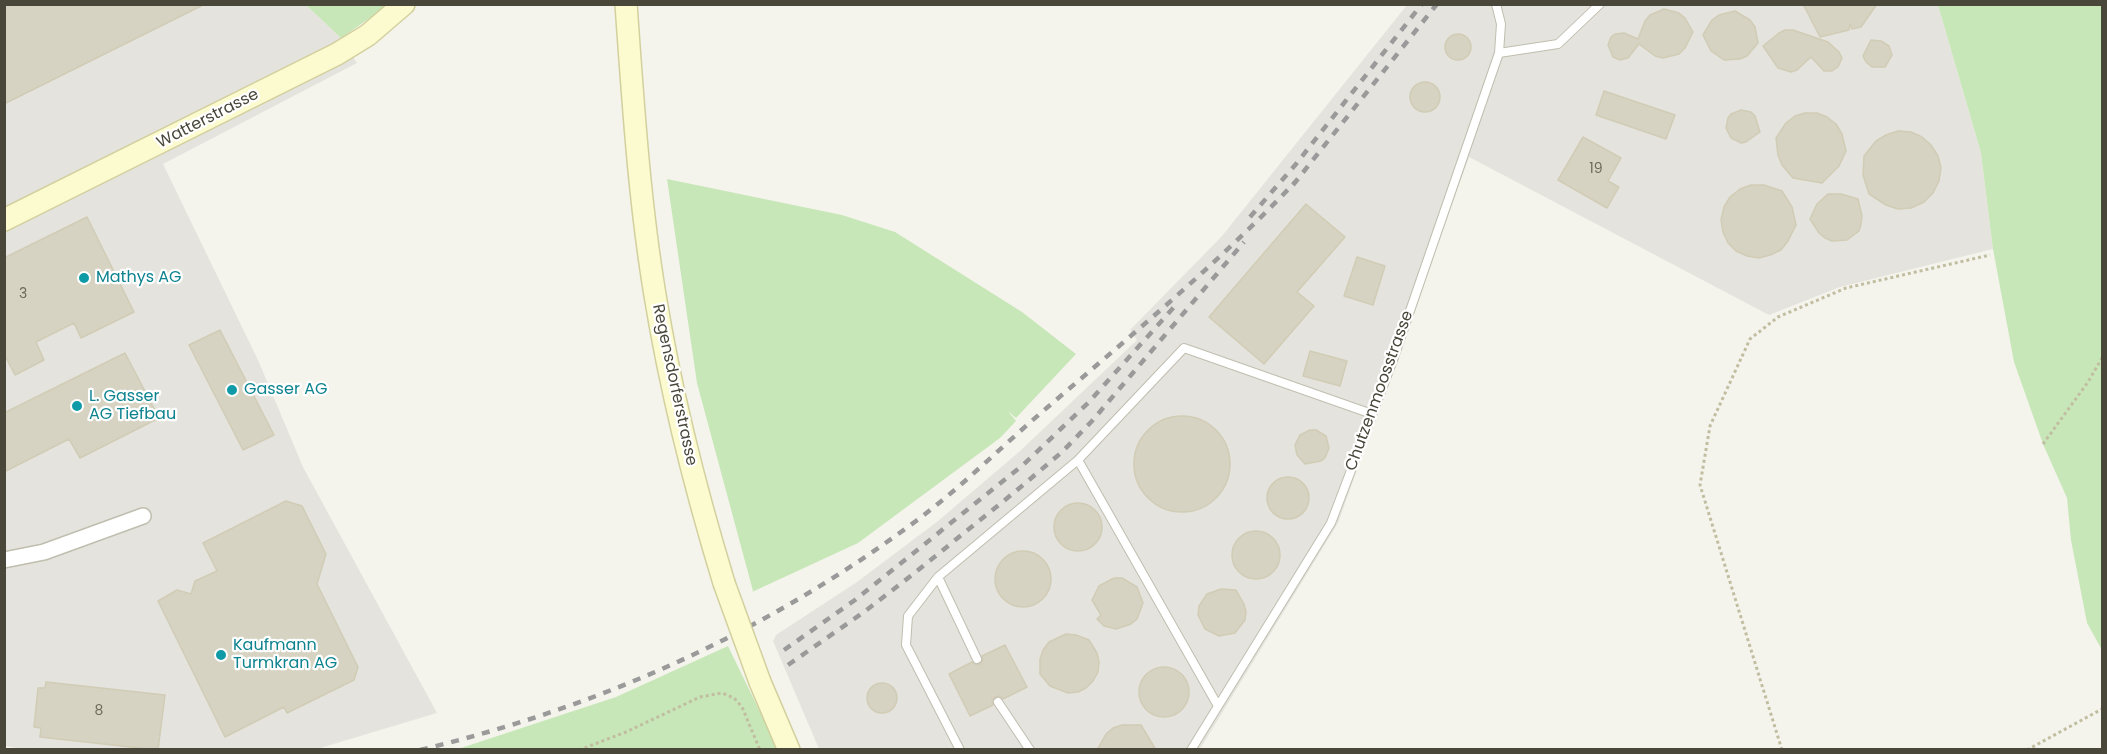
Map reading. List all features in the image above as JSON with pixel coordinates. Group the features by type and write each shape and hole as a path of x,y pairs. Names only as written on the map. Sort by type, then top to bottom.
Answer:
{"street":[{"name":"Watterstrasse","path":"4,220 337,54 368,35 404,4"},
{"name":"Regensdorferstrasse","path":"626,4 640,179 655,293 679,420 699,500 724,583 760,682 789,750"},
{"path":"4,560 44,552 143,516"}],"lane":[{"name":"Chutzenmoosstrasse","path":"1191,750 1331,523 1372,414 1499,53 1501,24 1496,4"},
{"path":"1499,53 1558,44 1600,4"},
{"path":"960,750 906,645 908,616 938,577 1078,460 1184,348 1372,414"},
{"path":"1078,460 1218,706"},
{"path":"938,577 977,659"},
{"path":"998,702 1030,750"}],"path":[{"path":"1782,750 1700,485 1710,426 1750,339 1778,317 1846,288 1990,255"},
{"path":"2043,444 2103,358"},
{"path":"579,750 626,732 700,697 722,693 734,698 742,706 760,750"},
{"path":"2027,750 2103,709"}],"shaded area":[{"path":"5,5 306,5 341,38 357,63 163,164 258,360 303,467 437,713 317,749 28,750 5,746"},
{"path":"1407,5 1938,5 1981,153 1993,249 1840,287 1769,315 1469,157 1338,523 1200,749 819,749 773,641 776,635 857,582 938,521 1020,451 1137,340 1130,330 1222,236"}],"green space":[{"path":"306,5 386,5 341,38"},
{"path":"1938,5 2102,5 2102,650 2087,623 2071,540 2067,498 2043,444 2014,362 1993,249 1981,153"},
{"path":"667,179 842,215 895,232 1022,312 1076,354 1016,418 1008,411 1016,421 1000,438 858,543 752,592 697,383"},
{"path":"728,646 778,749 458,749 616,697"}],"building":[{"path":"4,4 205,4 4,104"},
{"path":"1803,4 1877,4 1861,27 1852,29 1850,24 1849,30 1820,37"},
{"path":"1664,9 1679,13 1685,18 1693,32 1685,48 1679,54 1663,58 1655,56 1639,44 1628,58 1620,60 1613,57 1608,45 1611,37 1624,33 1638,39 1650,15"},
{"path":"1735,11 1750,20 1755,27 1758,43 1747,56 1724,60 1711,51 1703,35 1712,20 1719,15"},
{"path":"1785,30 1793,30 1828,42 1842,58 1838,67 1832,71 1824,71 1811,57 1797,70 1791,72 1778,68 1763,46"},
{"path":"1458,34 1468,37 1471,47 1468,57 1458,60 1448,57 1445,47 1448,37"},
{"path":"1871,40 1881,41 1889,46 1892,55 1885,67 1872,67 1866,62 1863,56"},
{"path":"1425,82 1436,86 1440,97 1436,108 1425,112 1414,108 1410,97 1414,86"},
{"path":"1604,91 1675,115 1666,139 1596,115"},
{"path":"1741,110 1751,112 1755,116 1760,132 1741,143 1731,138 1726,128 1731,114"},
{"path":"1817,113 1827,117 1836,124 1842,134 1846,151 1839,166 1822,183 1793,178 1782,165 1778,155 1776,138 1786,123 1795,116"},
{"path":"1898,131 1911,132 1922,137 1938,156 1941,168 1939,181 1933,193 1924,202 1911,208 1898,209 1886,205 1869,194 1863,175 1864,156 1876,141"},
{"path":"1583,137 1621,158 1608,181 1619,187 1607,208 1558,180"},
{"path":"1751,185 1764,185 1782,191 1792,207 1796,225 1781,250 1759,258 1736,251 1728,243 1721,220 1724,207 1730,197 1740,189"},
{"path":"1828,194 1841,194 1858,199 1862,216 1861,224 1859,231 1847,240 1832,241 1825,238 1810,219 1817,204"},
{"path":"1306,204 1345,237 1297,292 1314,306 1264,364 1209,317"},
{"path":"87,217 134,312 81,338 74,323 36,342 44,360 15,375 4,354 4,258"},
{"path":"1357,257 1385,266 1373,305 1344,296"},
{"name":"Gasser AG","path":"220,330 274,435 243,450 189,345"},
{"path":"1310,351 1347,361 1340,386 1303,376"},
{"name":"L. Gasser AG Tiefbau","path":"125,353 159,418 80,458 69,439 4,472 4,413"},
{"path":"1182,416 1200,420 1216,430 1226,446 1230,464 1226,482 1216,498 1200,508 1182,512 1164,508 1148,498 1138,482 1134,464 1138,446 1148,430 1164,420"},
{"path":"1316,430 1326,436 1329,448 1325,458 1321,461 1305,464 1297,455 1295,445 1300,435"},
{"path":"1288,477 1303,483 1309,498 1303,513 1288,519 1273,513 1267,498 1273,483"},
{"path":"286,501 302,506 326,554 317,584 358,667 354,680 287,713 284,707 225,737 158,601 177,590 191,594 195,581 217,571 203,543"},
{"path":"1078,503 1095,510 1102,527 1095,544 1078,551 1061,544 1054,527 1061,510"},
{"path":"1251,531 1261,531 1276,541 1280,555 1279,564 1270,575 1261,579 1251,579 1236,569 1232,560 1232,550 1242,535"},
{"path":"1017,551 1029,551 1039,555 1047,563 1051,579 1047,595 1039,603 1029,607 1017,607 1007,603 999,595 995,585 995,573 999,563 1007,555"},
{"path":"1114,578 1122,578 1137,587 1143,603 1137,619 1131,624 1116,629 1104,626 1097,619 1101,615 1092,600 1099,586"},
{"path":"1221,589 1236,590 1246,612 1245,620 1235,633 1219,636 1205,629 1198,615 1199,606 1207,594"},
{"path":"1066,634 1089,640 1097,653 1099,662 1098,672 1093,681 1078,692 1068,693 1050,686 1040,674 1040,659 1043,650 1049,642"},
{"path":"1005,645 1027,687 1003,699 1000,696 995,697 992,700 993,705 970,716 949,674 972,662 976,665 980,664 983,660 982,656"},
{"path":"1164,667 1178,671 1185,678 1189,692 1185,706 1178,713 1164,717 1150,713 1143,706 1139,692 1143,678 1150,671"},
{"path":"46,682 165,695 158,750 40,737 41,728 34,727 38,688 45,688"},
{"path":"882,683 893,687 897,698 893,709 882,713 871,709 867,698 871,687"},
{"path":"1122,725 1141,725 1156,750 1097,750 1106,734"}],"railway":[{"path":"1250,217 1296,164 1422,4"},
{"path":"1293,185 1437,4"},
{"path":"420,750 553,711 617,688 680,661 741,631 859,561 916,521 967,479 1208,268 1298,179"},
{"path":"788,665 912,575 1062,452 1092,421 1244,242"},
{"path":"784,650 855,600 1023,465 1088,403 1175,306"}],"place":[{"name":"Mathys AG","path":"84,278"},
{"name":"Gasser AG","path":"232,390"},
{"name":"L. Gasser AG Tiefbau","path":"77,406"},
{"name":"Kaufmann Turmkran AG","path":"221,655"}]}
